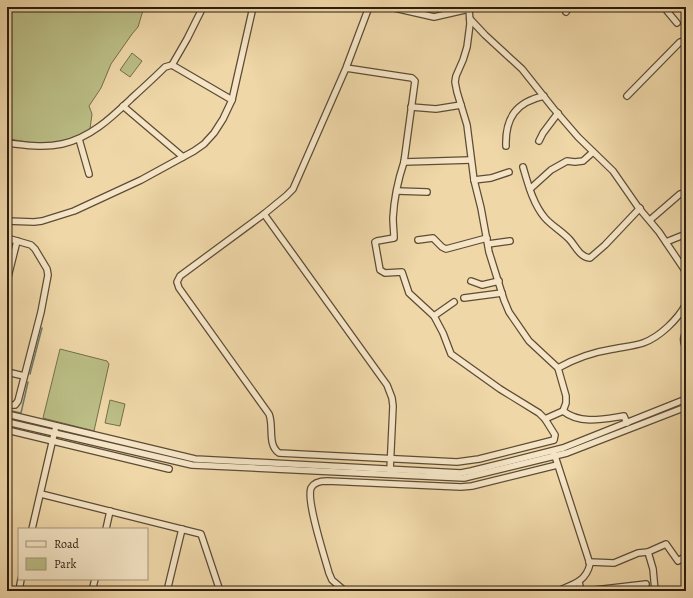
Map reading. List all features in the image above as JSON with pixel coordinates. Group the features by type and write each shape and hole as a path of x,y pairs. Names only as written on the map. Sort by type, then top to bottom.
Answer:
{"street":[{"path":"172,65 203,7"},
{"path":"7,221 34,222 60,216 141,180 200,147 210,138 223,119 232,100 253,7"},
{"path":"346,68 414,79 415,81 404,162 400,173 393,219 394,238 375,242 380,270 385,273 402,272 409,293 434,316 443,333 449,350 455,358 539,413 545,419 555,435 554,440 466,462 284,454 276,451 272,441 272,420 269,414 179,288 178,282 180,276 264,214 286,196 292,189 346,68 369,7"},
{"path":"390,7 434,17 469,8 470,19 467,47 455,82 467,125 474,180 487,241 502,293 509,312 529,341 558,368 566,396 566,404 563,411 545,419"},
{"path":"666,7 677,23"},
{"path":"470,19 522,69 558,113 593,152 613,170 640,208 684,264 686,272"},
{"path":"628,96 680,42 686,41"},
{"path":"7,143 27,146 44,146 62,144 79,139 92,132 165,67 172,65 232,100"},
{"path":"506,146 505,134 509,121 521,104 544,96"},
{"path":"411,107 436,109 461,105"},
{"path":"123,106 183,157"},
{"path":"539,141 558,113"},
{"path":"79,139 90,174"},
{"path":"530,189 551,170 567,161 583,161 593,152"},
{"path":"404,162 471,160"},
{"path":"522,167 530,189 543,216 569,240 580,253 588,258 606,245 640,208"},
{"path":"474,180 491,178 509,172"},
{"path":"397,190 427,192"},
{"path":"650,220 680,194 686,192"},
{"path":"264,214 386,385 392,398 393,406 390,472"},
{"path":"666,242 686,234"},
{"path":"7,238 30,245 35,249 47,269 48,275 18,401 15,405 7,405"},
{"path":"418,240 433,238 446,249 487,241 510,241"},
{"path":"7,281 17,241"},
{"path":"471,281 482,285 499,281"},
{"path":"464,298 502,293"},
{"path":"434,316 454,302"},
{"path":"558,368 568,362 612,349 643,343 652,339 674,320 686,304"},
{"path":"686,333 683,340 686,349"},
{"path":"7,372 24,376"},
{"path":"7,422 192,465 461,473 563,448 686,399"},
{"path":"7,414 195,459 464,478 567,453 686,406"},
{"path":"563,411 569,416 583,420 599,420 624,416 627,423"},
{"path":"32,528 56,426"},
{"path":"7,430 169,469"},
{"path":"553,450 589,562 589,569 579,582 557,591"},
{"path":"346,591 332,580 328,573 310,493 314,484 320,481 327,481 460,487 472,486 558,465"},
{"path":"40,494 201,534 220,591"},
{"path":"106,528 110,511"},
{"path":"167,591 182,529"},
{"path":"589,562 614,563 638,553 648,552 666,544 678,561 686,556"},
{"path":"648,552 653,569 654,591"},
{"path":"19,591 21,580"},
{"path":"92,591 95,580"},
{"path":"579,582 581,591"},
{"path":"586,591 646,584"}],"green space":[{"path":"7,7 144,7 138,27 111,64 101,88 89,106 92,114 90,129 80,136 68,141 51,143 24,142 7,138"},
{"path":"132,53 142,61 130,77 120,70"},
{"path":"60,349 107,361 109,364 94,431 43,418"},
{"path":"110,400 125,404 120,426 105,423"}],"waterway":[{"path":"30,374 42,328"},
{"path":"7,410 21,413 28,382"}]}
